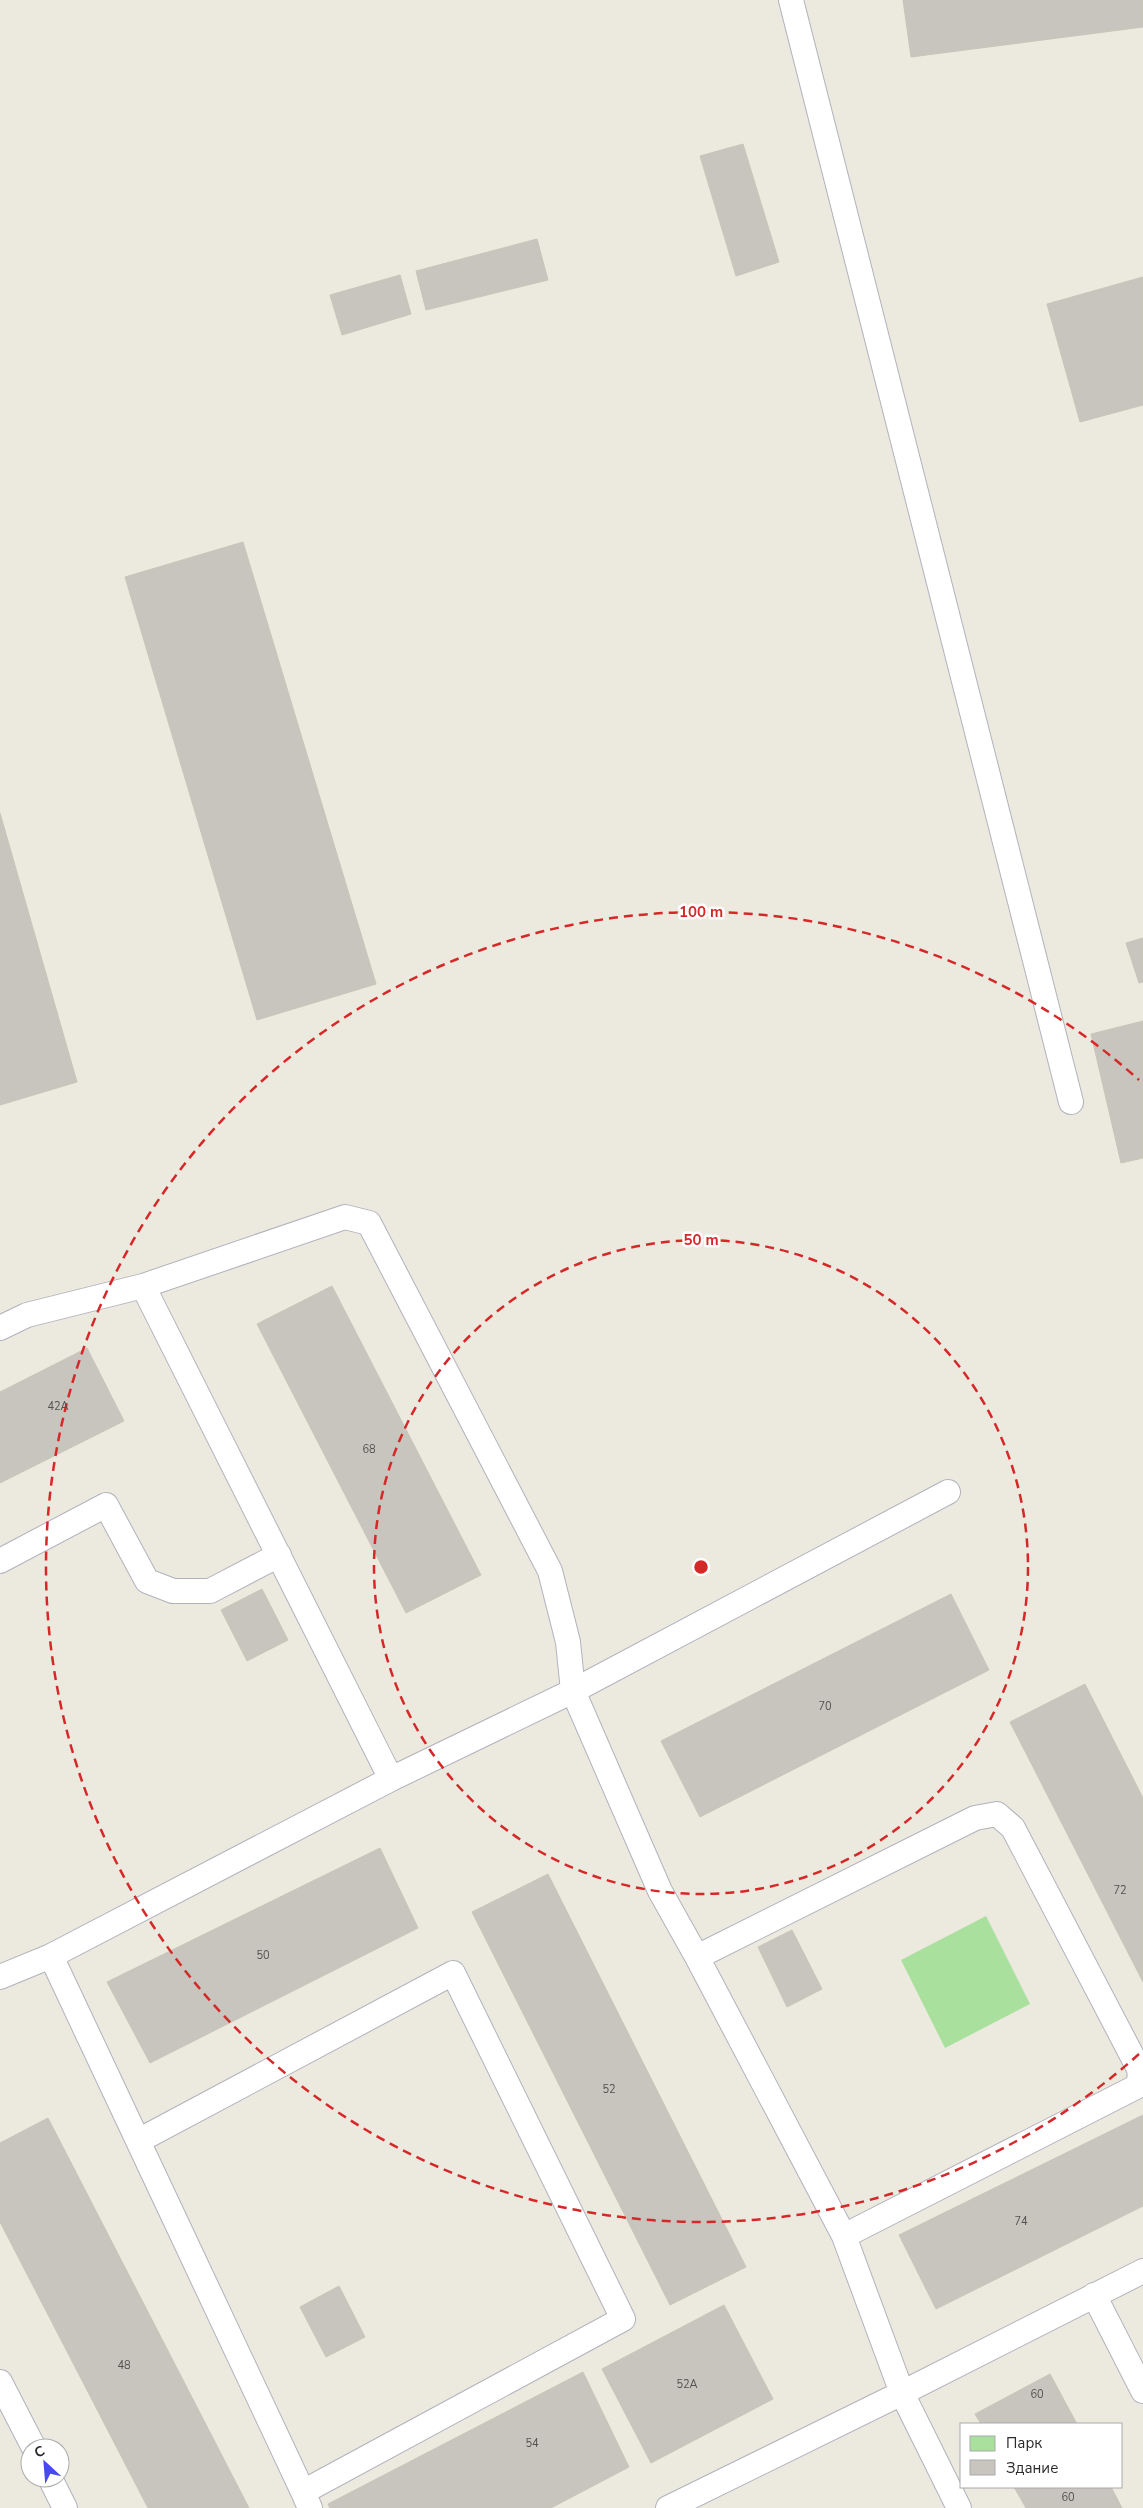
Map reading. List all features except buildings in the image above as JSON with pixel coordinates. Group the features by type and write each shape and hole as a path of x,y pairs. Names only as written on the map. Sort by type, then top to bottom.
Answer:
{"lane":[{"path":"791,0 1071,1102"},
{"path":"0,1328 27,1315 143,1286 345,1217 369,1223 550,1570 568,1642 573,1691 660,1891 697,1957 844,2236 902,2393 959,2508"},
{"path":"143,1286 391,1779"},
{"path":"0,1977 51,1956 391,1779 573,1691 948,1492"},
{"path":"0,1561 106,1505 147,1581 173,1591 210,1590 279,1556"},
{"path":"697,1957 975,1818 997,1814 1012,1828 1017,1837 1139,2069 1136,2087 844,2236"},
{"path":"51,1956 138,2141 307,2500 623,2319 453,1972 138,2141"},
{"path":"668,2508 902,2393 1143,2270"},
{"path":"1094,2295 1143,2391"},
{"path":"0,2382 29,2438"},
{"path":"55,2488 65,2508"}],"green space":[{"path":"986,1916 1030,2004 945,2048 901,1960"}]}
